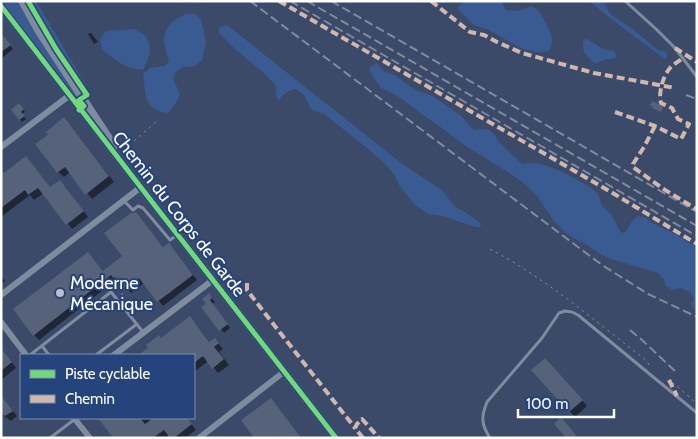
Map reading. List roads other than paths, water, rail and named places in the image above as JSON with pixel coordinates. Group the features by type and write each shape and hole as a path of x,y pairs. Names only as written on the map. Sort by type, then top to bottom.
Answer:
{"street":[{"path":"1,295 141,188 40,33 22,1"},
{"name":"Chemin du Corps de Garde","path":"1,6 336,438"},
{"path":"1,147 70,96"},
{"path":"115,354 213,280"},
{"path":"1,322 27,354"},
{"path":"199,438 285,372"},
{"path":"76,419 90,438"}],"lane":[{"path":"625,1 676,48 697,76"},
{"path":"124,200 133,210 138,206 143,208 170,240 178,235"},
{"path":"30,354 112,292 144,333"},
{"path":"490,438 484,430 482,420 487,402 560,314 565,311 578,315 697,413"},
{"path":"97,354 137,324"},
{"path":"42,346 48,354"},
{"path":"50,438 74,419"}],"railway":[{"path":"250,1 602,265 648,294 697,317"},
{"path":"290,1 697,236"},
{"path":"307,1 697,226"},
{"path":"331,1 697,212"},
{"path":"686,95 697,99"},
{"path":"630,330 675,371"}],"place":[{"name":"Moderne Mécanique","path":"60,293"}]}
